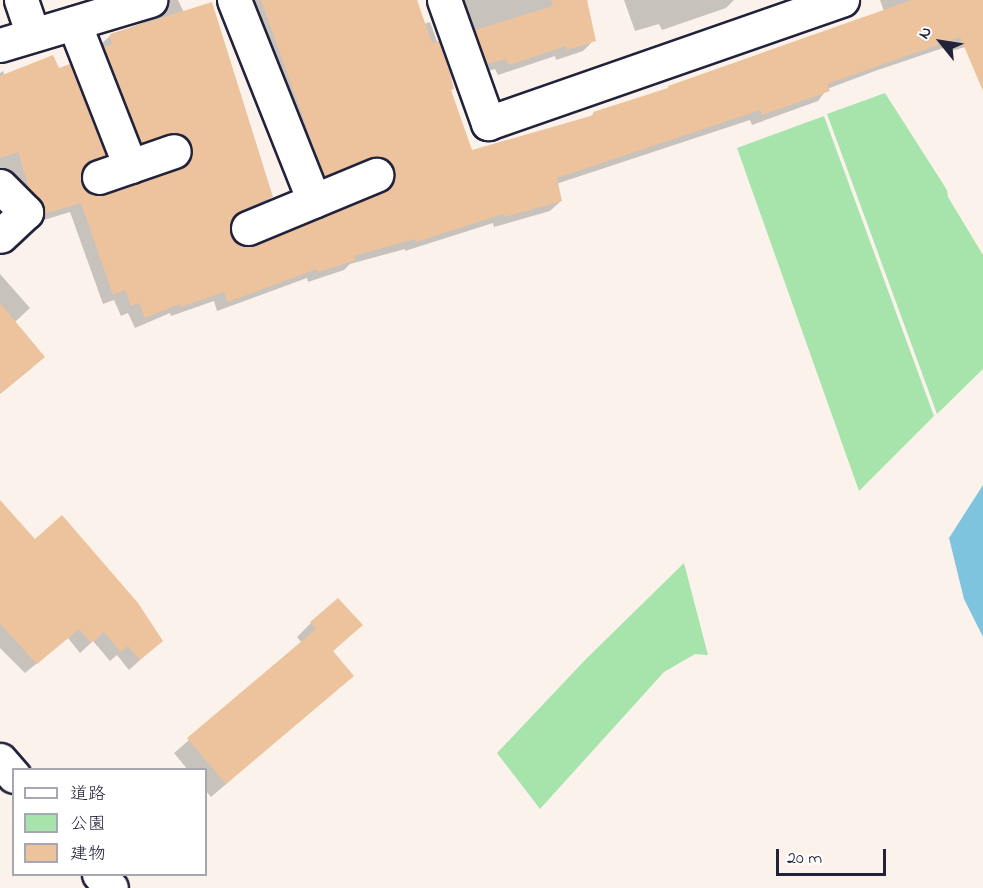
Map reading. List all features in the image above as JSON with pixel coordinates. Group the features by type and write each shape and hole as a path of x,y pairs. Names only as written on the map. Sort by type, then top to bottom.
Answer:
{"street":[{"path":"21,0 33,34"},
{"path":"0,45 150,0"},
{"path":"234,0 314,201"},
{"path":"444,0 488,123 842,0"},
{"path":"74,23 130,166"},
{"path":"99,177 174,151"},
{"path":"248,228 376,176"},
{"path":"0,186 27,212 0,236"},
{"path":"0,760 12,774"},
{"path":"101,876 111,888"}],"green space":[{"path":"885,93 947,190 948,197 983,255 983,369 937,414 827,114"},
{"path":"824,116 934,416 859,491 737,148"},
{"path":"684,563 708,655 695,654 664,672 540,809 497,753 585,660"}],"water":[{"path":"983,485 983,637 964,599 949,538"}],"building":[{"path":"261,0 417,0 432,43 439,41 454,89 451,90 472,150 594,115 593,112 668,88 668,86 912,0 983,0 983,91 960,37 827,84 830,91 762,115 760,110 557,178 562,201 504,217 503,214 416,242 415,239 354,256 356,260 318,272 317,269 228,302 224,292 181,307 180,304 145,318 139,303 131,306 125,290 113,295 81,203 44,214 40,199 29,188 18,152 0,158 0,76 53,55 59,68 70,64 106,155 84,165 81,183 87,192 105,195 180,169 188,164 192,155 191,144 186,136 177,133 141,143 104,47 112,44 110,34 212,2 273,197 240,211 234,216 230,225 231,235 236,242 245,246 255,245 383,192 391,186 395,177 388,161 378,156 324,176"},
{"path":"551,0 587,0 596,41 567,50 566,46 509,65 506,59 487,64 475,30 553,6"},
{"path":"0,303 45,357 0,394"},
{"path":"0,500 35,539 62,515 138,603 163,641 140,660 128,646 121,652 104,632 91,643 79,629 37,664 0,624"},
{"path":"338,598 363,625 333,651 354,676 226,784 187,738 316,629 310,622"}]}
